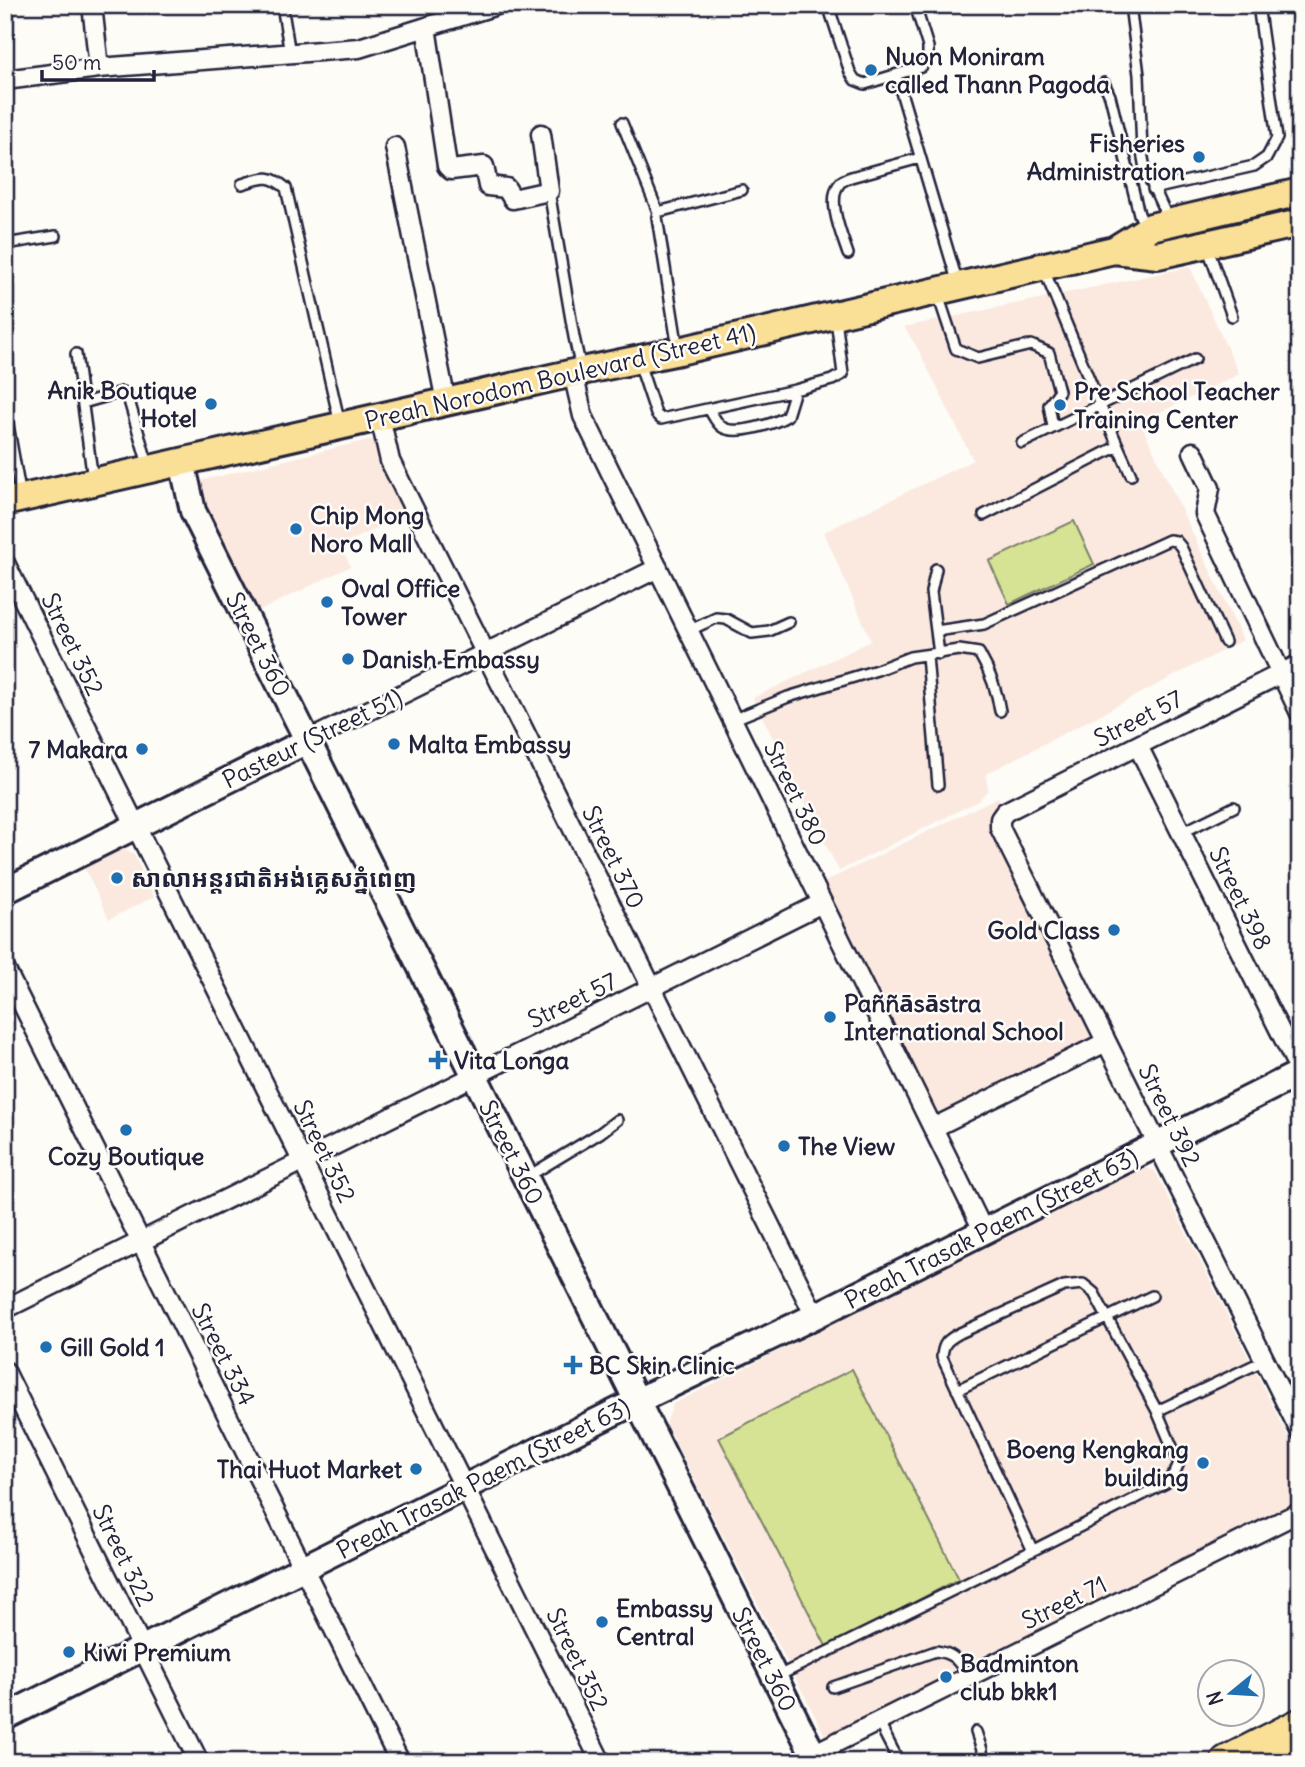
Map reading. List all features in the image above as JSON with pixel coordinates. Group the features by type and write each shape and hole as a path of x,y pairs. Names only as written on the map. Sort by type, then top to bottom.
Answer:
{"highway":[{"path":"1227,1762 1300,1725"},
{"path":"1292,1762 1300,1758"}],"main road":[{"name":"Preah Norodom Boulevard (Street 41)","path":"13,500 1043,267 1114,250 1158,226 1300,192"},
{"name":"Preah Norodom Boulevard (Street 41)","path":"1114,250 1158,255 1300,223"}],"street":[{"path":"92,5 99,68"},
{"path":"5,80 99,68 359,48 497,5"},
{"path":"425,27 447,166 451,170 485,167 488,186 506,188 513,199 549,191 541,134"},
{"path":"395,148 446,402"},
{"name":"Street 380","path":"577,372 583,416 984,1232"},
{"name":"Street 370","path":"380,417 390,461 815,1316"},
{"path":"1193,452 1210,488 1205,514 1300,713"},
{"name":"Street 360","path":"182,462 193,511 815,1758"},
{"name":"Street 352","path":"5,563 601,1762"},
{"name":"Pasteur (Street 51)","path":"5,891 657,568"},
{"name":"Street 57","path":"1000,819 1005,813 1300,664"},
{"name":"Street 398","path":"1138,746 1300,1072"},
{"name":"Street 392","path":"1000,819 1000,828 1300,1431"},
{"name":"Street 57","path":"5,1309 822,903"},
{"name":"Street 334","path":"5,969 400,1762"},
{"path":"933,1128 1107,1042"},
{"name":"Preah Trasak Paem (Street 63)","path":"5,1717 465,1486 984,1232 1300,1072"},
{"name":"Street 322","path":"5,1371 199,1762"},
{"name":"Street 71","path":"815,1758 878,1721 1300,1512"}],"lane":[{"path":"282,5 290,54"},
{"path":"828,5 850,72 855,80 865,84 921,66 928,59 928,47 915,5"},
{"path":"1130,5 1139,75 1144,169 1153,190 1158,226"},
{"path":"1153,190 1254,166 1267,157 1277,138 1258,5"},
{"path":"896,75 920,158 947,288 956,349 978,358 1031,345 1049,353 1059,391 1049,405 1053,427"},
{"path":"1104,83 1110,96 1139,214 1158,226"},
{"path":"622,123 658,212 678,351"},
{"path":"848,254 833,197 841,181 920,158"},
{"path":"242,184 275,178 286,188 340,426"},
{"path":"658,212 742,190"},
{"path":"549,191 574,337 577,372"},
{"path":"5,244 56,236"},
{"path":"1206,244 1232,316"},
{"path":"1043,267 1131,475"},
{"path":"638,358 656,415 661,419 794,390 832,380 843,374 836,313"},
{"path":"76,354 93,482"},
{"path":"1022,443 1195,359"},
{"path":"709,409 719,425 739,431 787,416 794,390"},
{"path":"83,403 122,392 127,394 149,469"},
{"path":"5,408 13,500"},
{"path":"984,515 1118,446"},
{"path":"936,631 984,624 1169,540 1176,541 1181,547 1225,642"},
{"path":"936,569 930,592 939,654"},
{"path":"688,631 716,618 726,619 752,633 769,631 789,622"},
{"path":"732,720 788,697 877,670 909,657 959,650 979,653 997,691 1000,711"},
{"path":"927,656 938,785"},
{"path":"1181,833 1234,807"},
{"path":"525,1178 617,1120"},
{"path":"775,1678 1032,1551 1166,1483 1175,1472 1179,1463 1157,1411 1094,1293 1083,1284 1064,1286 960,1333 948,1340 943,1347 942,1357 1032,1551"},
{"path":"957,1390 1153,1296"},
{"path":"1157,1411 1265,1360"},
{"path":"833,1687 936,1651 948,1653 955,1658 969,1676"},
{"path":"878,1721 899,1762"},
{"path":"976,1732 983,1762"}],"shaded area":[{"path":"1190,267 1239,374 1140,422 1243,640 986,774 988,790 978,801 839,871 753,698 871,641 824,532 973,460 918,349 904,327"},
{"name":"Chip Mong Noro Mall","path":"372,439 408,513 340,546 351,566 259,611 208,508 199,481"},
{"path":"998,797 1121,1044 932,1140 810,889"},
{"name":"សាលាអន្តរជាតិអង់គ្លេសភ្នំពេញ","path":"122,848 134,855 154,897 109,919 84,867"},
{"path":"1144,1167 1155,1171 1300,1460 1300,1499 827,1740 666,1424 673,1404"}],"green space":[{"path":"1074,521 1094,564 1009,604 989,561"},
{"path":"852,1369 959,1579 827,1648 719,1438"}],"place":[{"name":"Nuon Moniram called Thann Pagoda","path":"871,70"},
{"name":"Fisheries Administration","path":"1199,157"},
{"name":"Anik Boutique Hotel","path":"211,404"},
{"name":"Pre School Teacher Training Center","path":"1060,405"},
{"name":"Chip Mong Noro Mall","path":"296,529"},
{"name":"Oval Office Tower","path":"327,602"},
{"name":"Danish Embassy","path":"348,659"},
{"name":"Malta Embassy","path":"394,744"},
{"name":"7 Makara","path":"142,749"},
{"name":"សាលាអន្តរជាតិអង់គ្លេសភ្នំពេញ","path":"117,878"},
{"name":"Gold Class","path":"1114,930"},
{"name":"Paññāsāstra International School","path":"830,1017"},
{"name":"Vita Longa","path":"438,1060"},
{"name":"Cozy Boutique","path":"126,1130"},
{"name":"The View","path":"784,1146"},
{"name":"Gill Gold 1","path":"46,1347"},
{"name":"BC Skin Clinic","path":"573,1365"},
{"name":"Boeng Kengkang building","path":"1203,1463"},
{"name":"Thai Huot Market","path":"416,1469"},
{"name":"Embassy Central","path":"602,1622"},
{"name":"Kiwi Premium","path":"69,1652"},
{"name":"Badminton club bkk1","path":"946,1677"}]}
